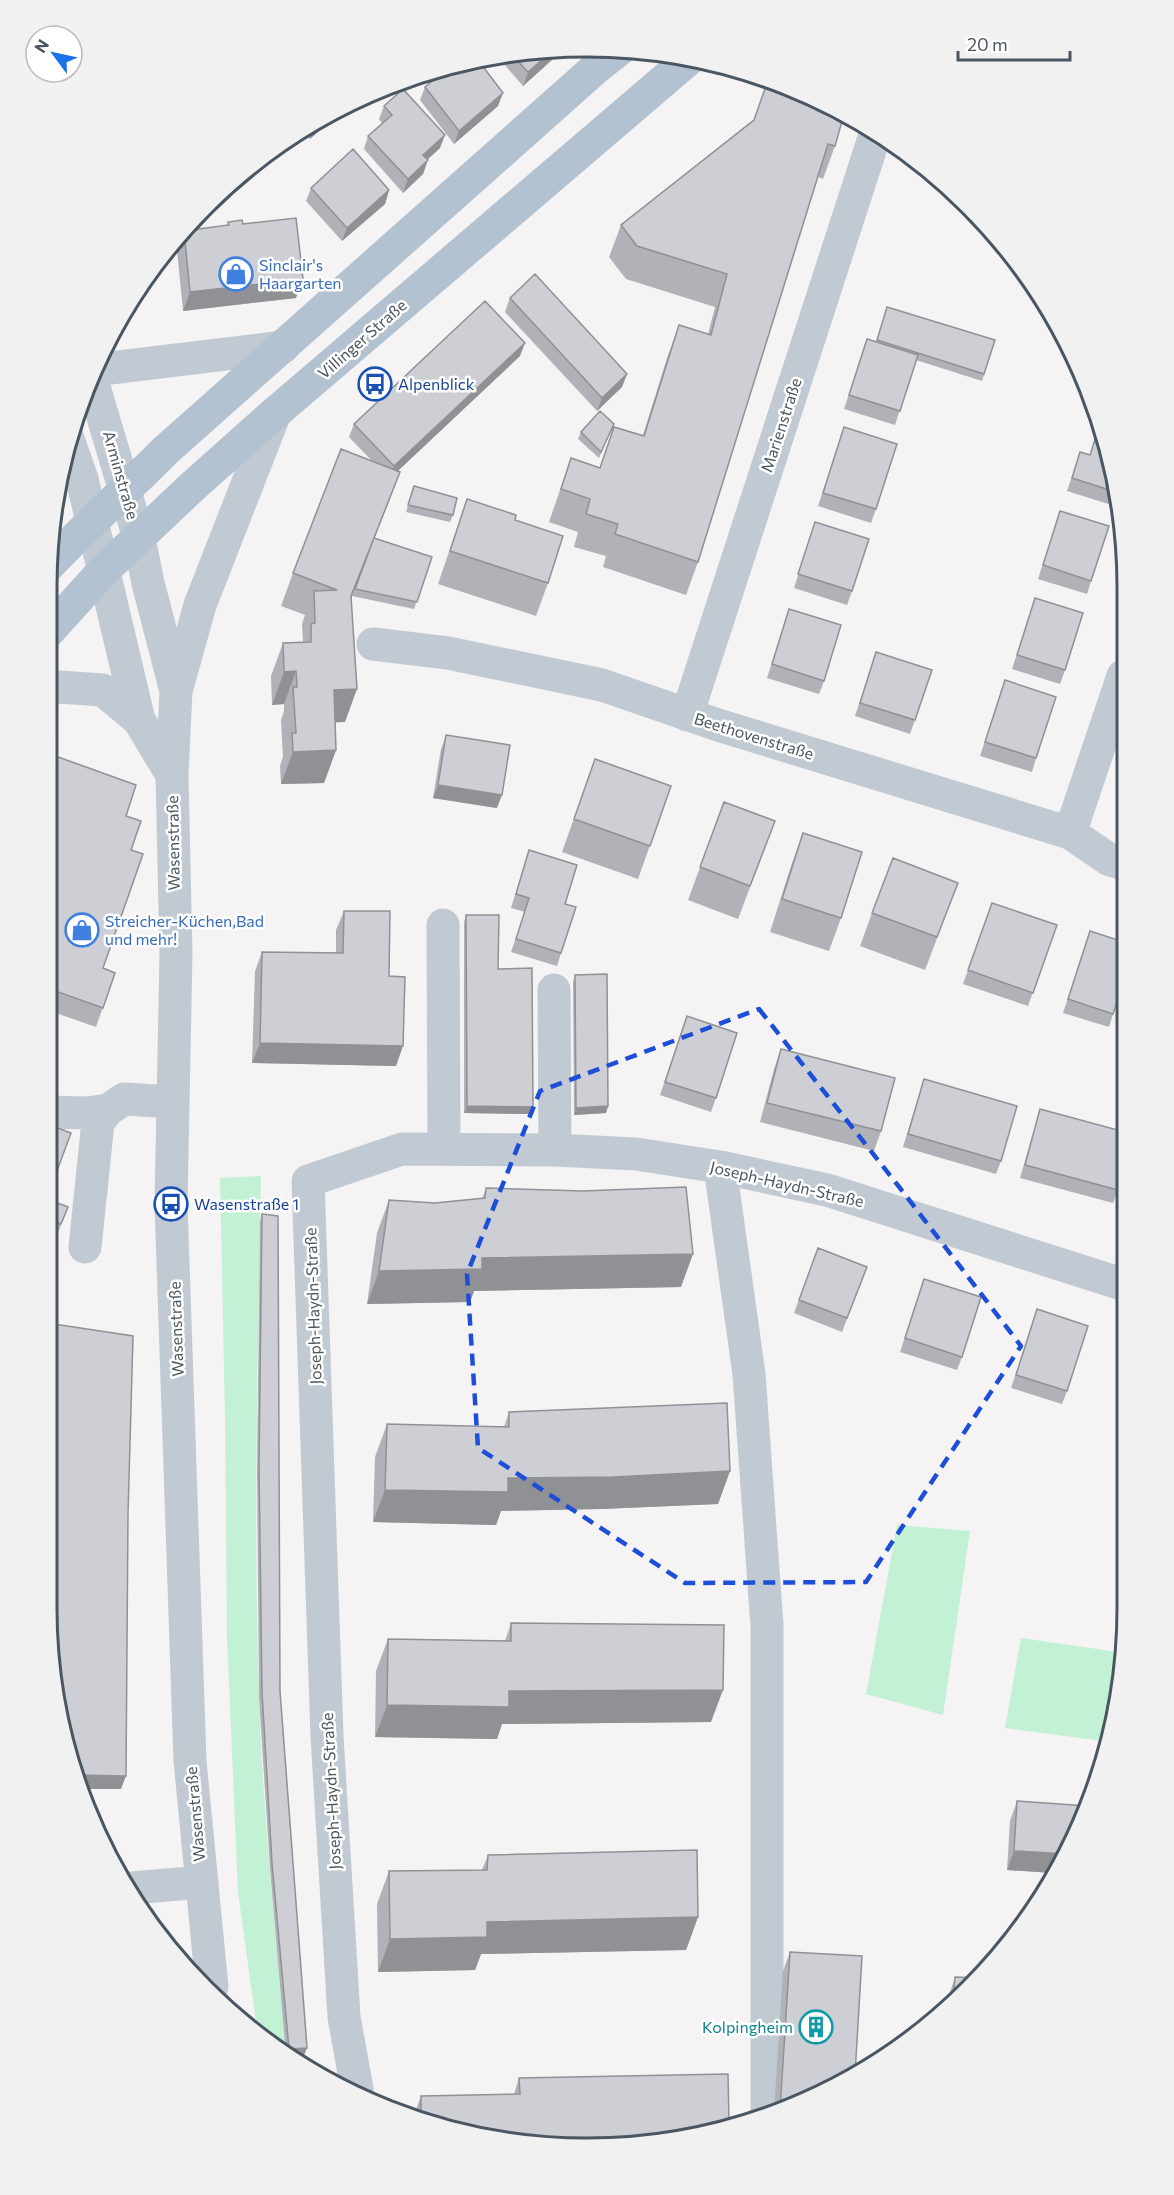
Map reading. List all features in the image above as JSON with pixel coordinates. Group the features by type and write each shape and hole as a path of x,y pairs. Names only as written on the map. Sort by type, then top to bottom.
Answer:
{"main road":[{"path":"58,556 166,450 609,58"},
{"name":"Villinger Straße","path":"57,623 103,572 193,486 275,413 681,66"}],"street":[{"name":"Marienstraße","path":"687,715 872,141"},
{"path":"104,369 283,347"},
{"name":"Arminstraße","path":"95,390 139,538"},
{"name":"Wasenstraße","path":"212,1983 190,1761 171,1204 176,954 172,775 176,691 200,605 275,413"},
{"path":"74,455 82,479 103,572"},
{"name":"Wasenstraße","path":"139,538 148,583 176,691"},
{"name":"Wasenstraße","path":"103,572 139,720 172,775"},
{"name":"Beethovenstraße","path":"373,644 448,653 602,685 687,715 1070,832 1110,860 1117,862"},
{"name":"Wasenstraße","path":"57,688 103,690 139,720"},
{"path":"1070,832 1117,694"},
{"path":"443,925 444,1149"},
{"path":"554,990 555,1150"},
{"path":"85,1247 98,1122 108,1110 124,1099 173,1102"},
{"path":"57,1112 87,1113 108,1110"},
{"name":"Joseph-Haydn-Straße","path":"356,2085 344,2017 327,1736 309,1181 402,1149 555,1150 636,1154 720,1167 827,1190 1117,1282"},
{"path":"720,1167 749,1374 767,1626 767,2106"},
{"name":"Wasenstraße","path":"137,1888 202,1882"}],"highlighted area":[{"path":"759,1009 1021,1346 866,1582 685,1583 478,1448 467,1274 540,1091"}],"green space":[{"path":"261,1176 257,1372 257,1633 261,1743 270,1876 285,2043 256,2021 238,1892 227,1637 220,1178"},
{"path":"897,1525 970,1531 943,1715 866,1694"},
{"path":"1021,1638 1115,1652 1107,1711 1100,1741 1005,1728"}],"building":[{"path":"543,59 528,72 518,62"},
{"path":"483,67 503,93 459,131 425,87 433,80"},
{"path":"765,88 790,97 842,123 835,146 828,144 698,562 615,534 618,524 586,514 590,499 561,489 571,458 600,468 614,427 644,436 679,325 711,335 727,274 637,246 621,225 754,120"},
{"path":"404,90 445,135 423,155 428,160 408,179 368,136 392,115 384,106"},
{"path":"353,149 389,190 347,228 311,188"},
{"name":"Sinclair's Haargarten","path":"296,218 303,279 190,292 185,243 197,229 229,225 228,222 242,220 243,224"},
{"path":"535,274 627,374 602,398 510,298"},
{"path":"485,301 525,343 394,466 354,424"},
{"path":"887,307 995,340 984,374 877,340"},
{"path":"867,339 918,355 900,411 849,395"},
{"path":"600,411 614,424 601,452 581,432"},
{"path":"844,427 897,444 876,509 823,493"},
{"path":"1095,438 1108,489 1072,478 1080,452 1090,455"},
{"path":"341,449 400,472 351,596 357,689 334,690 336,750 293,752 292,733 296,733 293,687 297,687 296,671 284,672 283,643 311,642 311,624 315,623 314,591 337,590 293,573"},
{"path":"414,486 457,498 453,515 408,505"},
{"path":"467,499 516,515 515,520 563,536 548,583 450,551"},
{"path":"1060,511 1109,526 1091,581 1043,565"},
{"path":"815,522 869,539 852,591 798,574"},
{"path":"374,538 432,557 417,602 355,589"},
{"path":"1035,598 1083,613 1065,670 1017,655"},
{"path":"789,609 841,625 824,681 772,664"},
{"path":"876,652 932,670 915,720 860,703"},
{"path":"1005,680 1056,697 1036,758 985,742"},
{"path":"446,735 510,745 502,795 438,785"},
{"name":"Streicher-Küchen,Bad und mehr!","path":"57,757 136,785 126,816 141,821 131,850 143,854 103,968 115,973 103,1008 57,992"},
{"path":"595,759 671,786 650,846 574,819"},
{"path":"724,802 775,821 750,886 700,867"},
{"path":"803,833 862,852 841,918 782,899"},
{"path":"529,850 577,865 565,904 576,907 561,953 516,939 529,898 516,894"},
{"path":"893,858 958,883 937,937 872,913"},
{"path":"992,903 1057,925 1033,993 968,970"},
{"path":"344,911 390,911 389,976 405,977 403,1046 260,1043 262,952 343,953"},
{"path":"466,915 499,915 498,969 532,968 533,1107 467,1106"},
{"path":"1090,931 1117,940 1117,1001 1113,1014 1068,999"},
{"path":"607,974 608,1106 576,1108 575,975"},
{"path":"687,1016 737,1033 716,1098 665,1082"},
{"path":"781,1049 895,1078 881,1131 767,1103"},
{"path":"924,1079 1017,1106 1001,1161 908,1134"},
{"path":"1040,1109 1117,1130 1117,1190 1025,1165"},
{"path":"57,1128 71,1133 57,1171"},
{"path":"686,1187 693,1254 482,1258 482,1269 379,1271 389,1200 435,1203 485,1198 486,1188 583,1191"},
{"path":"57,1203 68,1207 61,1224 57,1223"},
{"path":"262,1214 278,1216 280,1691 307,2048 293,2049 289,2046 272,1863 262,1691 259,1466"},
{"path":"818,1248 867,1267 847,1318 799,1300"},
{"path":"924,1279 981,1297 962,1357 905,1338"},
{"path":"1037,1309 1088,1326 1067,1391 1016,1375"},
{"path":"57,1325 133,1336 128,1514 126,1776 84,1775 67,1711 58,1643 57,1608"},
{"path":"727,1403 730,1471 613,1477 508,1478 508,1492 385,1490 387,1424 509,1427 509,1412"},
{"path":"511,1623 724,1625 723,1690 509,1691 509,1707 387,1705 388,1639 511,1641"},
{"path":"1017,1801 1079,1805 1056,1853 1014,1851"},
{"path":"697,1850 698,1917 487,1922 487,1937 390,1939 389,1871 487,1870 488,1855"},
{"name":"Kolpingheim","path":"790,1952 862,1956 856,2065 781,2101"},
{"path":"955,1977 967,1978 962,1983 954,1990"},
{"path":"728,2074 729,2119 656,2133 587,2138 552,2137 484,2128 421,2111 421,2096 520,2094 519,2078"}],"place":[{"name":"Sinclair's Haargarten","path":"236,274"},
{"name":"Alpenblick","path":"375,384"},
{"name":"Streicher-Küchen,Bad und mehr!","path":"82,930"},
{"name":"Wasenstraße 1","path":"171,1204"},
{"name":"Kolpingheim","path":"816,2027"}]}
